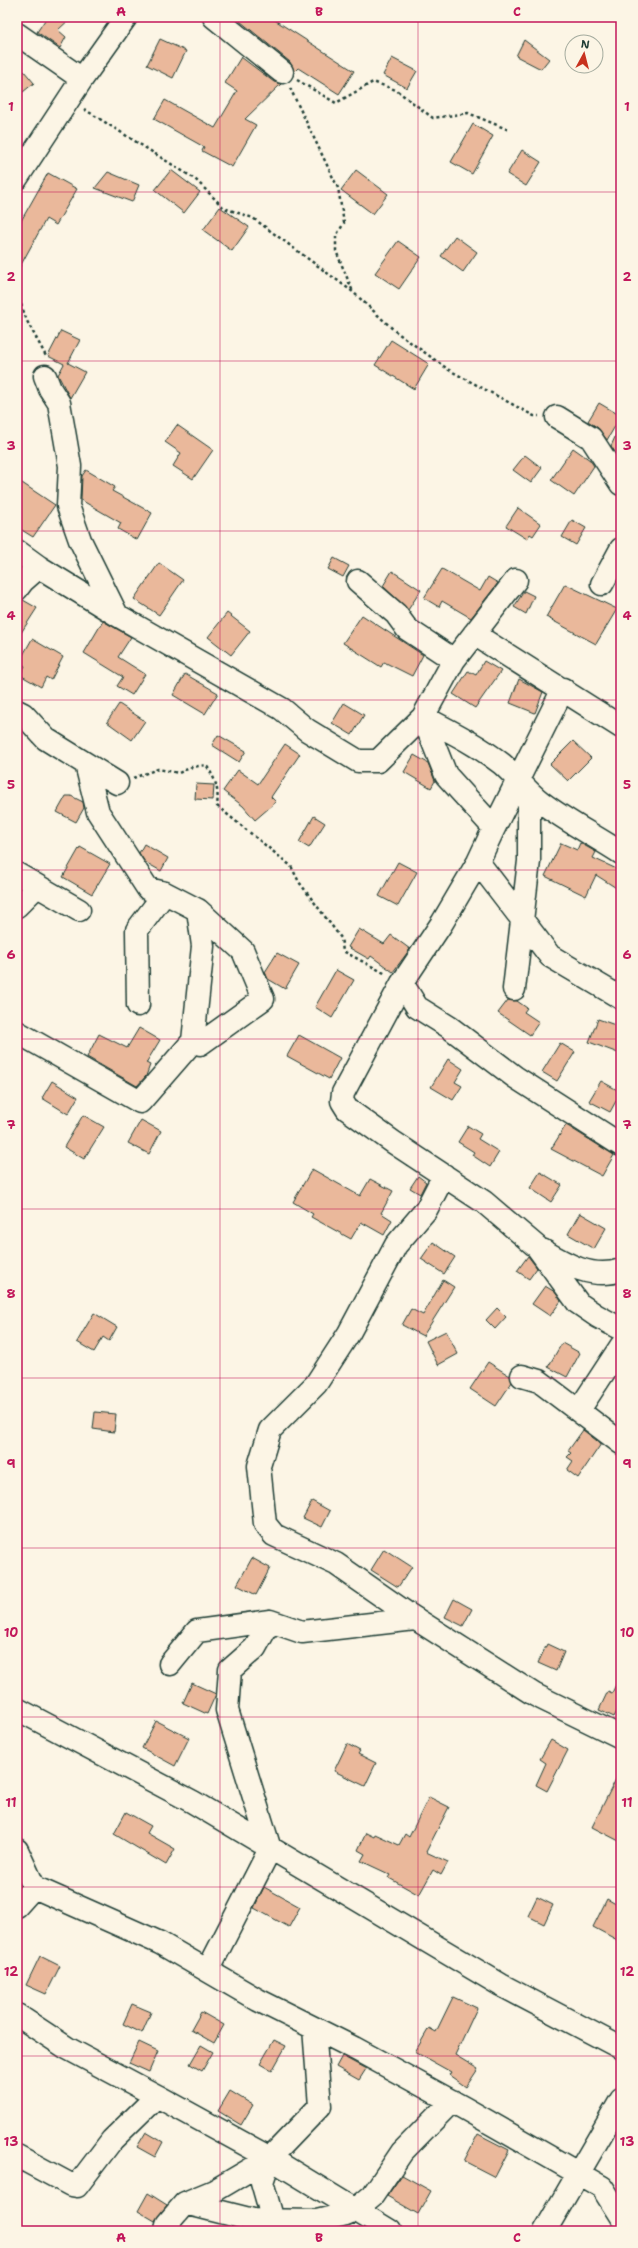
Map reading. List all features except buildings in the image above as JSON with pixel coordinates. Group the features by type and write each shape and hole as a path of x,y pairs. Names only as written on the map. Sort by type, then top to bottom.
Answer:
{"street":[{"path":"17,178 68,99 126,17"},
{"path":"214,17 282,72"},
{"path":"17,34 82,79"},
{"path":"45,376 50,389 59,403 70,466 68,506 80,540 117,616"},
{"path":"558,417 591,438 621,484"},
{"path":"602,584 621,549"},
{"path":"17,551 39,567 117,616 282,709 307,730 358,761 378,761 423,716 454,660 516,580"},
{"path":"17,589 23,580 39,567"},
{"path":"358,581 396,614 407,629 454,660"},
{"path":"474,634 621,727"},
{"path":"563,689 524,787 494,828 478,862 442,923 402,983 343,1093 342,1101 347,1109 358,1118 484,1202 537,1247 562,1262 584,1271 605,1273 621,1270"},
{"path":"17,711 23,714 46,739 117,783"},
{"path":"423,716 482,751 524,787 621,853"},
{"path":"423,716 446,775 494,828"},
{"path":"86,764 98,812 121,850 148,889 165,893 198,910 243,951 263,999 200,1044 193,1041"},
{"path":"514,989 529,861 524,787"},
{"path":"478,862 550,956 621,998"},
{"path":"17,874 79,910"},
{"path":"17,906 36,886"},
{"path":"138,1005 137,930 165,893"},
{"path":"17,1032 140,1102 193,1041 203,946 198,910"},
{"path":"402,983 417,1007 449,1027 515,1077 621,1145"},
{"path":"444,1175 426,1210 396,1245 349,1333 316,1384 270,1430 259,1466 265,1524 274,1535 336,1564 416,1619 535,1695 621,1737"},
{"path":"537,1247 578,1303 597,1316 621,1329"},
{"path":"579,1410 621,1346"},
{"path":"522,1376 539,1381 621,1443"},
{"path":"255,1648 302,1632 416,1619"},
{"path":"170,1664 197,1631 270,1621 302,1632"},
{"path":"208,1970 270,1850 226,1710 230,1670 255,1648 270,1621"},
{"path":"17,1709 193,1802 270,1850 500,1985 621,2048"},
{"path":"17,1850 34,1887 160,1943 258,2000 452,2101 602,2187 621,2217"},
{"path":"17,1906 34,1887"},
{"path":"17,2016 67,2048 270,2158 390,2231"},
{"path":"166,2231 167,2224 184,2203 214,2191 270,2158 320,2106 314,2028"},
{"path":"17,2156 71,2185 77,2186 112,2140 157,2096"},
{"path":"545,2231 621,2100"},
{"path":"184,2203 274,2225 317,2221 354,2210 373,2194 402,2152 452,2101"},
{"path":"270,2158 262,2182 274,2225"}],"path":[{"path":"282,72 318,91 336,103 373,82 396,90 433,118 468,113 509,130"},
{"path":"282,72 338,188 344,223 336,236 336,251 354,292"},
{"path":"68,99 196,179 224,208 253,218 354,292 395,331 448,370 534,416 558,417"},
{"path":"17,293 27,321 50,364 45,376"},
{"path":"117,783 158,769 179,773 192,767 206,765 214,777 218,792 218,806 291,866 299,882 341,938 343,951 402,983"}]}
